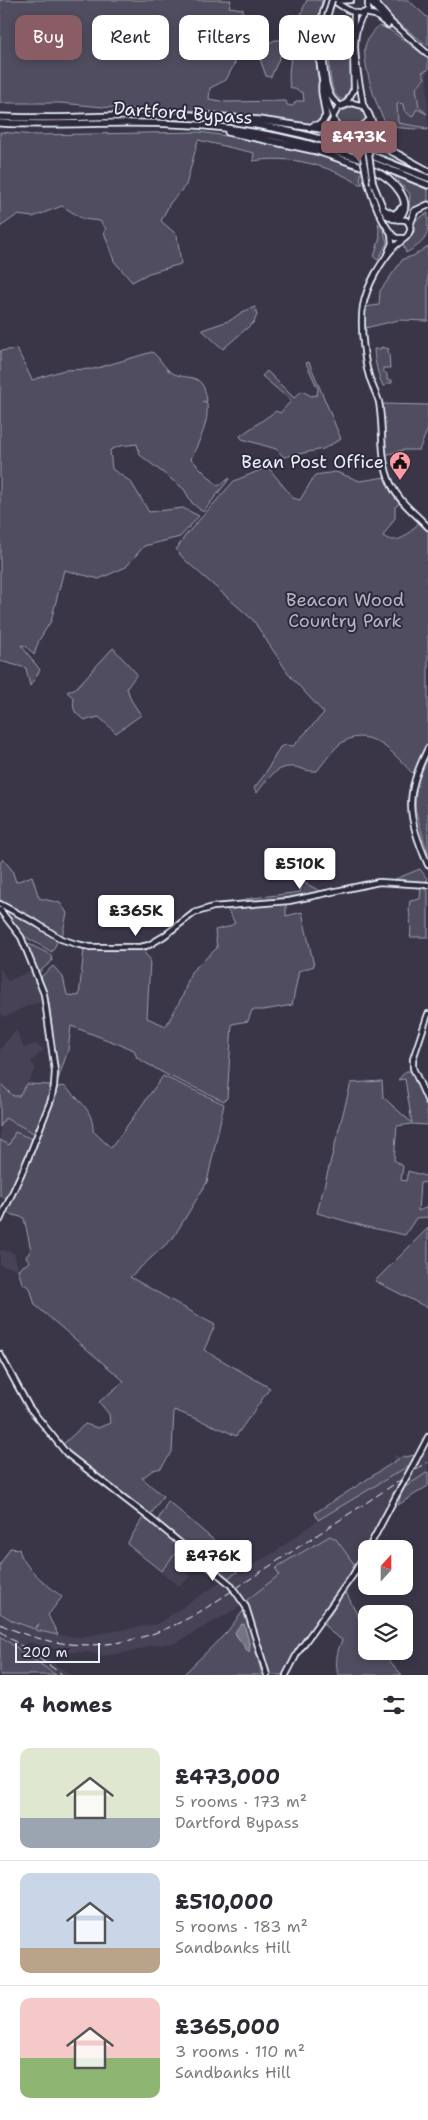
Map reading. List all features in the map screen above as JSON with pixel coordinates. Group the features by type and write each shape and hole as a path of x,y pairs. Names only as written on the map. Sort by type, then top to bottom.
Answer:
{"highway":[{"path":"308,127 320,124 326,117 322,84"},
{"path":"368,113 374,130 386,146 394,153 428,171"},
{"path":"150,116 208,116 326,128 331,126 333,119"},
{"name":"Dartford Bypass","path":"0,117 33,119 150,116 254,125 360,149"},
{"name":"Dartford Bypass","path":"0,123 48,125 177,124 223,128 266,134 327,148 360,162"},
{"path":"372,156 428,178"},
{"path":"373,163 428,185"},
{"path":"375,171 394,184 400,191 403,210 397,219"},
{"path":"384,210 389,214 396,214 401,210 403,202"},
{"path":"410,224 415,211 428,205"}],"main road":[{"path":"325,15 327,0"},
{"path":"326,15 332,0"},
{"path":"333,119 335,112 347,103 354,88 353,12 351,5 352,0 334,1 353,12 376,15 428,54"},
{"path":"368,0 369,7 358,22 356,44 363,105 368,113 367,141 373,182 388,217 404,219 410,224 410,232 387,256"},
{"path":"368,0 414,43"},
{"path":"373,0 414,43"},
{"path":"320,60 322,84 335,125 340,129 353,129 362,127 368,121"},
{"path":"325,60 326,75 332,98 341,106"},
{"path":"341,106 354,103 363,105"},
{"path":"353,129 360,135 360,149 374,204 391,233 398,239 406,237"},
{"path":"397,219 390,225 392,244 373,280 364,303 362,320 365,356 379,404 382,449 387,473 400,499 428,527"},
{"path":"428,748 412,785 410,798 415,831 428,865"},
{"path":"0,904 36,922 61,939 76,944 135,947 149,945 194,913 213,906 266,904 312,898 340,889 379,882 428,885"},
{"path":"0,910 21,937 44,994 55,1072 51,1100 27,1161 0,1220"},
{"path":"428,1014 412,1059 413,1068 428,1102"},
{"path":"0,1354 29,1407 67,1454 207,1564 235,1590 249,1614 267,1675"},
{"path":"373,1540 428,1437"},
{"path":"286,1675 298,1652 358,1566"}],"shaded area":[{"path":"427,69 428,128 397,123 397,104 411,105 416,88 425,78 422,72"},
{"path":"0,968 8,981 32,970 42,1002 27,1006 5,1017 0,1012"},
{"path":"16,1030 24,1048 35,1044 44,1049 31,1062 36,1069 19,1096 13,1096 0,1083 0,1049"},
{"path":"4,1117 36,1134 34,1136 15,1132 9,1145 0,1140 0,1128"},
{"path":"0,1250 14,1253 18,1269 0,1265"},
{"path":"428,1452 428,1486 391,1509 420,1457"},
{"path":"394,1454 400,1458 415,1455 370,1540 358,1540 358,1563 356,1567 336,1539 279,1575 247,1600 228,1578 275,1552 318,1520 315,1513 395,1461"},
{"path":"181,1547 195,1558 185,1570 191,1576 179,1586 161,1573 161,1571"},
{"path":"222,1581 235,1594 241,1606 176,1643 148,1646 139,1650 104,1656 86,1652 68,1652 27,1642 25,1644 71,1675 56,1675 0,1636 0,1614 13,1622 35,1630 79,1637 157,1624"}],"green space":[{"path":"0,0 231,0 229,7 243,9 243,15 179,15 179,60 236,60 226,80 210,88 209,99 226,102 286,101 287,105 293,106 296,101 304,101 303,93 290,87 290,60 315,60 325,114 321,121 315,124 306,124 206,111 114,108 61,103 0,103"},
{"path":"307,0 322,0 320,15 301,15"},
{"path":"376,0 408,0 428,18 428,46 393,19"},
{"path":"380,26 390,30 428,58 428,70 422,72 425,78 416,88 419,107 427,114 417,109 412,117 404,110 403,104 398,103 397,105 398,123 428,128 428,130 390,127 385,122 376,102 368,76 365,54 365,47 369,38 375,29"},
{"path":"279,40 279,58 271,77 266,76 260,60 269,60 269,43"},
{"path":"329,60 351,60 350,87 348,95 344,100 338,97 333,90"},
{"path":"356,105 363,108 366,114 365,120 353,127 339,126 335,118 338,113"},
{"path":"267,124 332,127 337,132 355,134 358,138 358,144 374,144 373,132 384,146 428,173 347,143"},
{"path":"0,132 35,135 200,132 238,138 350,164 362,168 360,180 363,184 308,163 281,159 253,161 254,153 198,140 186,185 170,203 161,221 177,235 181,264 149,273 132,282 114,261 104,232 106,229 100,221 83,219 62,206 33,217 17,215 0,227"},
{"path":"394,176 428,190 428,201 409,210 410,194"},
{"path":"428,213 428,228 423,241 406,253 403,243 414,232 414,221"},
{"path":"378,223 384,231 387,243 378,260 374,257 380,237"},
{"path":"428,246 428,321 399,320 365,328 365,307 379,305 380,291 403,259 413,256"},
{"path":"255,307 257,315 254,322 223,349 202,330 231,320 242,312"},
{"path":"381,347 389,349 387,353 389,354 390,368 383,368 383,371 387,374 387,380 392,380 392,383 387,383 385,386 383,386 380,378 374,354 374,349 381,349"},
{"path":"17,349 32,380 64,370 94,369 152,352 174,374 192,378 202,384 207,401 202,402 207,403 206,418 203,432 191,459 218,486 230,478 203,512 192,503 184,489 140,455 137,444 120,446 110,450 112,469 131,482 149,512 183,508 199,516 180,537 144,546 126,567 99,579 64,570 51,621 39,640 34,655 26,646 21,645 40,670 30,686 26,668 0,661 0,351"},
{"path":"309,362 341,439 323,449 284,457 276,449 242,439 240,436 276,411 280,413 291,401 262,376 267,371 294,398 302,391 311,396 317,395 318,389 306,363"},
{"path":"383,404 428,405 428,429 419,450 403,450 385,455"},
{"name":"Beacon Wood Country Park","path":"268,467 293,498 300,500 315,475 336,472 360,481 386,477 394,496 400,503 395,507 395,518 383,536 388,539 399,539 408,534 420,521 428,531 428,745 414,775 383,745 364,737 354,738 340,744 317,771 288,767 272,775 257,793 254,788 265,774 280,747 285,745 293,746 324,713 290,676 253,620 176,550 185,536 234,481"},
{"path":"113,648 137,674 127,688 131,700 141,715 116,733 99,717 86,720 79,716 73,706 74,698 67,692 76,688"},
{"path":"428,757 428,855 415,808 416,785"},
{"path":"3,859 12,870 16,882 32,876 39,898 60,903 67,913 62,937 0,901 0,863"},
{"path":"420,869 428,880 421,883 393,880"},
{"path":"303,882 320,891 309,895 252,901 246,899 300,892"},
{"path":"421,888 428,890 428,937 410,937 410,901 420,899"},
{"path":"286,904 286,916 302,912 314,966 299,971 292,1005 252,1010 248,1021 232,1024 227,1098 224,1101 167,1075 137,1058 134,1050 71,1026 68,1050 58,1080 49,1002 41,977 53,966 63,977 67,995 79,996 84,949 147,948 145,954 150,959 147,1018 166,1026 183,995 191,972 217,948 215,930 235,923 227,909"},
{"path":"1,907 58,940 52,952 24,936"},
{"path":"25,942 51,955 52,961 39,972"},
{"path":"406,1071 412,1071 421,1090 426,1103 428,1125 412,1124 397,1126 394,1160 403,1166 401,1180 406,1181 408,1171 428,1177 428,1182 420,1183 418,1211 428,1207 428,1217 416,1218 405,1235 317,1213 351,1083 382,1081 383,1097 412,1123 405,1079 398,1080"},
{"path":"163,1076 224,1104 207,1182 173,1238 130,1277 215,1325 204,1350 270,1388 236,1436 174,1410 172,1452 161,1468 153,1470 142,1478 163,1496 151,1514 75,1459 62,1445 85,1424 98,1428 110,1423 109,1414 99,1402 124,1381 35,1305 30,1288 22,1283 18,1269 30,1262 26,1257 31,1250 24,1218 6,1213 58,1087 64,1086 84,1106 91,1117 93,1131 111,1148"},
{"path":"0,1083 13,1096 19,1096 27,1084 51,1085 49,1097 36,1134 5,1118 0,1127"},
{"path":"15,1132 33,1139 7,1199 0,1196 0,1140 9,1145"},
{"path":"428,1228 428,1308 375,1281"},
{"path":"415,1455 410,1465 318,1520 315,1513 400,1458"},
{"path":"428,1472 428,1486 398,1505 402,1489"},
{"path":"168,1501 245,1567 228,1578 158,1520"},
{"path":"144,1516 181,1547 161,1571 127,1544"},
{"path":"330,1536 336,1539 356,1567 297,1650 285,1675 269,1675 247,1600 279,1575 276,1569 280,1565"},
{"path":"10,1548 19,1549 25,1563 43,1582 62,1597 48,1615 58,1635 35,1630 40,1623 34,1629 13,1621 0,1613 0,1565"},
{"path":"345,1590 358,1617 358,1660 389,1660 402,1675 338,1675 337,1657 342,1640 324,1624"},
{"path":"243,1611 246,1614 262,1675 183,1675 227,1632"},
{"path":"0,1636 56,1675 0,1675"}],"water":[{"path":"244,1624 250,1646 249,1653 235,1632"}],"railway":[{"path":"0,1624 27,1635 53,1642 79,1645 131,1640 156,1633 206,1608 428,1462"},
{"path":"0,1631 63,1675"}],"place":[{"name":"Bean Post Office","path":"400,481"}]}
